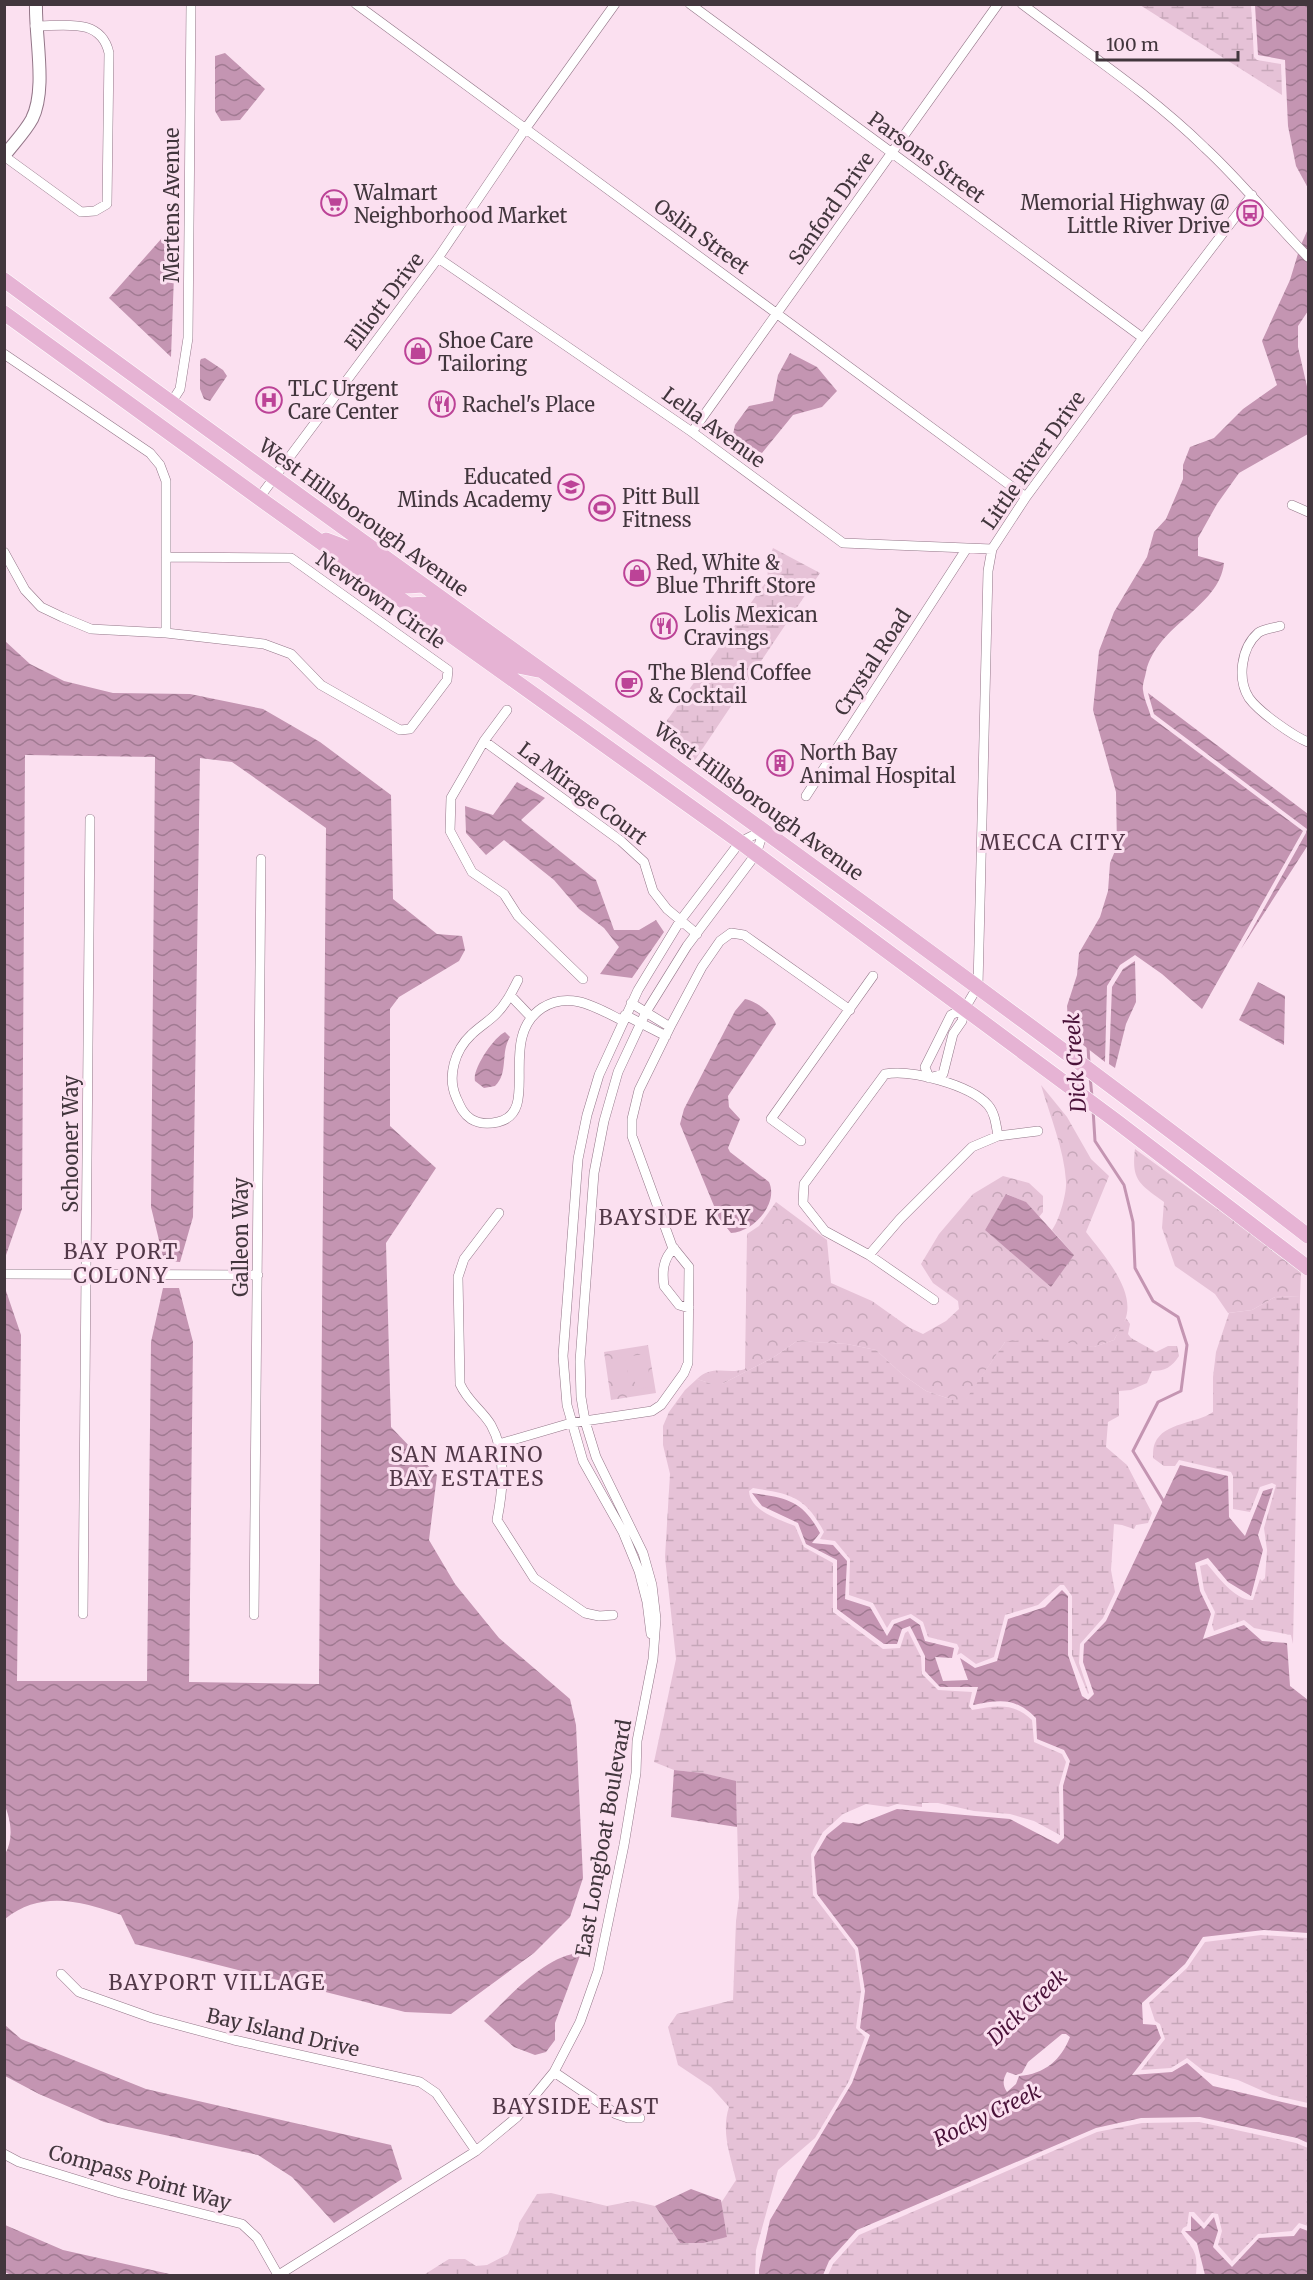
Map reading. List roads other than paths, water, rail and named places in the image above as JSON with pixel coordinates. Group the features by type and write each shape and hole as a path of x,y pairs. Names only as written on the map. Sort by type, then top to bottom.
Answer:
{"main road":[{"name":"West Hillsborough Avenue","path":"4,280 274,478 978,986 1308,1236"},
{"path":"4,313 740,842 1116,1121 1308,1268"},
{"path":"309,534 347,548 407,586 423,585"},
{"path":"409,605 428,604 518,666 541,670"}],"street":[{"path":"35,26 89,27 100,33 106,42 109,53 107,204 95,211 81,212 5,156 33,118 41,80 35,26 36,4"},
{"name":"Mertens Avenue","path":"171,403 180,389 188,338 190,4"},
{"name":"Oslin Street","path":"356,4 1026,497"},
{"name":"Elliott Drive","path":"259,498 438,258 526,128 615,4"},
{"name":"Parsons Street","path":"690,4 1143,338"},
{"name":"Sanford Drive","path":"692,432 998,4"},
{"path":"1022,4 1157,105 1205,147 1308,257"},
{"name":"Little River Drive","path":"965,1008 978,986 988,571 992,549 1026,497 1252,195"},
{"name":"Lella Avenue","path":"438,258 692,432 843,543 992,549"},
{"path":"4,354 150,453 160,465 166,480 166,633"},
{"path":"1292,505 1308,512"},
{"name":"Crystal Road","path":"806,796 967,548"},
{"name":"Newtown Circle","path":"4,552 25,590 41,607 91,629 166,633 264,644 291,654 321,685 400,730 410,729 447,680 447,670 291,558 166,557"},
{"path":"1280,626 1259,632 1248,647 1242,666 1244,686 1250,699 1293,736 1308,742"},
{"path":"507,710 484,741 451,798 450,831 472,872 504,894 518,916 584,979"},
{"name":"La Mirage Court","path":"484,741 621,841 644,862 653,891 680,921 697,934"},
{"name":"Schooner Way","path":"83,1614 90,819"},
{"name":"East Longboat Boulevard","path":"653,1650 647,1602 639,1571 622,1532 588,1472 571,1423 564,1387 563,1356 575,1184 583,1135 593,1095 607,1054 624,1018 680,921 740,842 764,830"},
{"name":"East Longboat Boulevard","path":"277,2275 476,2151 517,2117 554,2072 580,2022 598,1971 636,1773 637,1741 650,1682 656,1619 648,1568 637,1539 596,1457 585,1421 581,1397 580,1361 594,1173 602,1130 616,1081 640,1023 665,979 756,854 764,830"},
{"name":"Galleon Way","path":"254,1615 261,859"},
{"path":"499,1443 571,1423 651,1411 664,1401 684,1373 688,1363 689,1267 674,1248 632,1131 632,1119 639,1090 668,1031 702,967 720,941 731,933 744,935 850,1010"},
{"path":"801,1141 771,1119 873,976"},
{"path":"518,980 494,1016 466,1041 455,1062 452,1077 454,1093 461,1108 470,1118 483,1123 509,1118 513,1113 519,1093 520,1038 531,1017 552,1003 570,1000 589,1004 624,1018 668,1031"},
{"path":"510,994 531,1017"},
{"path":"632,1004 646,1012 668,1031"},
{"path":"929,1078 925,1067 951,1015 965,1008"},
{"path":"929,1078 943,1074 953,1034 962,1021 965,1008"},
{"path":"931,1054 946,1060"},
{"path":"934,1300 869,1255 825,1231 803,1203 804,1184 885,1074 898,1071 969,1091 986,1102 993,1111 998,1136"},
{"path":"869,1255 900,1219 972,1147 998,1136 1038,1131"},
{"path":"500,1213 464,1259 458,1277 460,1384 467,1398 490,1424 499,1443 502,1492 497,1521 534,1578 585,1613 599,1616 613,1615"},
{"path":"674,1248 668,1253 665,1262 664,1286 679,1305 688,1308"},
{"path":"4,1274 258,1275"},
{"name":"Bay Island Drive","path":"61,1974 79,1992 152,2018 234,2040 420,2082 436,2093 476,2151"},
{"path":"554,2072 616,2114 628,2118 640,2118"},
{"name":"Compass Point Way","path":"4,2154 19,2162 120,2193 242,2224 257,2238 277,2275"}],"water":[{"path":"1255,5 1308,5 1308,188 1296,166 1288,126 1285,60 1258,55"},
{"path":"225,53 265,89 240,120 221,121 215,111 215,56"},
{"path":"1308,229 1308,311 1298,326 1298,347 1308,391 1308,434 1239,473 1217,504 1198,538 1198,556 1224,563 1220,579 1200,605 1174,628 1152,655 1143,688 1151,717 1303,831 1202,1009 1162,974 1135,955 1120,965 1107,986 1105,1062 1069,1034 1067,1006 1077,975 1079,953 1100,917 1108,891 1110,863 1117,846 1116,792 1093,710 1099,651 1114,612 1147,557 1154,532 1166,519 1183,479 1183,465 1190,447 1214,438 1243,409 1277,385 1262,341 1290,280"},
{"path":"162,238 175,248 171,357 109,298"},
{"path":"790,353 817,367 837,391 822,407 793,415 762,453 732,439 735,425 749,406 773,401 778,375"},
{"path":"205,358 223,370 227,376 210,401 204,399 200,389 200,361"},
{"path":"5,641 30,664 64,681 113,693 190,694 263,709 320,742 391,795 393,899 437,934 462,936 465,950 459,961 399,997 390,1009 390,1126 436,1168 386,1243 391,1427 437,1475 429,1540 455,1584 499,1638 570,1699 576,1725 583,1878 570,1917 534,1953 451,2014 405,2012 135,1944 121,1915 76,1902 47,1901 33,1904 5,1919 5,1854 10,1842 10,1829 4,1804 5,1288 21,1335 17,1681 147,1681 151,1342 163,1288 179,1288 193,1342 189,1682 319,1684 326,828 232,762 200,758 193,1217 180,1262 164,1261 151,1207 155,757 25,755 22,1209 5,1258"},
{"path":"1148,693 1308,814 1308,845 1241,949 1307,829 1154,714"},
{"path":"517,782 545,798 521,820 596,880 614,930 639,930 656,920 664,932 632,978 600,974 619,947 604,928 579,909 554,880 504,840 486,855 466,833 465,806 493,815"},
{"path":"1135,961 1136,1002 1126,1024 1115,1068 1109,1064 1112,987 1123,969"},
{"path":"1258,982 1285,996 1284,1045 1239,1020"},
{"path":"745,999 763,1008 776,1024 728,1096 729,1107 740,1119 728,1148 730,1152 769,1182 771,1190 767,1208 762,1215 748,1228 731,1233 719,1218 680,1124 684,1109 735,1011"},
{"path":"505,1032 510,1037 505,1050 502,1075 495,1086 484,1088 475,1081 477,1069 490,1047"},
{"path":"1006,1194 1026,1202 1074,1255 1051,1287 985,1230"},
{"name":"Rocky Creek","path":"1180,1465 1228,1476 1229,1517 1245,1536 1263,1491 1273,1488 1258,1535 1263,1550 1251,1596 1228,1582 1208,1558 1195,1563 1200,1591 1211,1614 1203,1639 1244,1625 1262,1641 1287,1643 1290,1686 1308,1700 1308,1933 1264,1930 1203,1937 1185,1964 1142,2003 1143,2024 1156,2025 1161,2038 1132,2075 1172,2072 1187,2063 1213,2086 1308,2108 1308,2143 1297,2138 1200,2117 1141,2118 1096,2128 857,2230 829,2261 823,2275 759,2275 770,2220 852,2083 870,2035 860,2028 865,1991 858,1948 817,1894 814,1857 827,1835 843,1822 859,1824 897,1809 1010,1819 1058,1844 1064,1838 1063,1786 1070,1761 1064,1750 1037,1739 1036,1718 1021,1706 999,1701 973,1705 978,1687 940,1687 925,1671 925,1656 910,1626 902,1629 897,1644 884,1644 837,1609 837,1560 806,1544 798,1523 762,1506 752,1493 792,1502 807,1514 820,1533 812,1543 833,1545 847,1561 845,1599 870,1607 887,1636 894,1624 910,1618 920,1625 925,1641 954,1648 952,1658 935,1657 943,1681 968,1680 960,1658 975,1668 997,1661 1008,1619 1045,1607 1062,1590 1068,1596 1068,1655 1082,1696 1088,1700 1094,1694 1083,1662 1084,1644 1106,1621","holes":["1062,2034 1070,2037 1057,2059 1044,2069 1019,2076 1016,2084 1007,2092 1004,2086 1007,2072 1016,2075 1022,2073 1028,2062"]},
{"path":"674,1770 703,1773 736,1781 737,1827 671,1817"},
{"path":"581,1953 555,2023 555,2040 546,2052 535,2055 514,2047 484,2021 541,1969 568,1955"},
{"path":"5,2025 21,2039 146,2089 391,2145 402,2179 334,2223 292,2177 258,2155 104,2122 39,2094 5,2076"},
{"path":"691,2189 721,2200 727,2237 703,2243 680,2243 655,2206"},
{"path":"1191,2216 1204,2229 1214,2217 1218,2231 1213,2247 1232,2267 1259,2238 1294,2236 1300,2228 1308,2231 1308,2275 1205,2275 1197,2243 1185,2231 1191,2231"},
{"path":"5,2225 63,2250 174,2275 11,2275 5,2272"}],"waterway":[{"name":"Dick Creek","path":"1088,1046 1089,1064"},
{"name":"Dick Creek","path":"1090,1076 1092,1097"},
{"name":"Dick Creek","path":"1093,1109 1095,1141 1124,1185 1133,1222 1135,1268 1153,1301 1178,1317 1187,1345 1181,1391 1158,1402 1133,1451 1164,1502"}],"place":[{"name":"Walmart Neighborhood Market","path":"334,203"},
{"name":"Memorial Highway @ Little River Drive","path":"1250,213"},
{"name":"Shoe Care Tailoring","path":"418,351"},
{"name":"TLC Urgent Care Center","path":"269,400"},
{"name":"Rachel's Place","path":"442,404"},
{"name":"Educated Minds Academy","path":"571,487"},
{"name":"Pitt Bull Fitness","path":"602,508"},
{"name":"Red, White & Blue Thrift Store","path":"637,573"},
{"name":"Lolis Mexican Cravings","path":"664,626"},
{"name":"The Blend Coffee & Cocktail","path":"629,684"},
{"name":"North Bay Animal Hospital","path":"780,763"}],"district":[{"name":"MECCA CITY","path":"1053,842"},
{"name":"BAYSIDE KEY","path":"675,1217"},
{"name":"BAY PORT COLONY","path":"121,1263"},
{"name":"SAN MARINO BAY ESTATES","path":"467,1466"},
{"name":"BAYPORT VILLAGE","path":"217,1982"},
{"name":"BAYSIDE EAST","path":"576,2106"}]}
